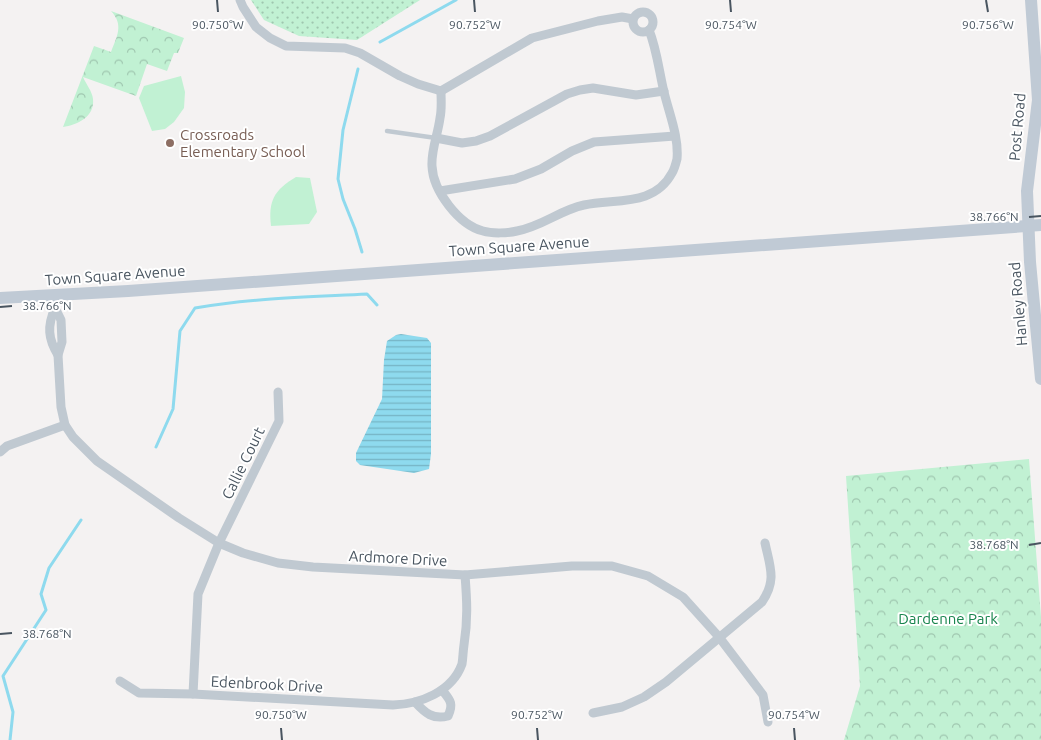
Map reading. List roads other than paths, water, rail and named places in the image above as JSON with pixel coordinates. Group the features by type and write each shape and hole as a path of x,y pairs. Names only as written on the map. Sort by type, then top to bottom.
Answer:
{"main road":[{"name":"Post Road","path":"1031,0 1038,100 1027,191 1035,226"},
{"name":"Town Square Avenue","path":"0,298 55,302 1035,226"},
{"name":"Hanley Road","path":"1035,226 1041,379"}],"street":[{"path":"240,0 256,27 270,38 286,46 345,48 360,53 418,84 442,91 532,38 598,21 622,17 633,19"},
{"path":"640,12 649,14 653,23 649,30 644,32 638,31 633,26 633,19 640,12"},
{"path":"442,91 440,118 432,165 433,174 440,191 458,216 470,224 484,231 515,232 535,227 582,206 597,202 642,199 654,193 665,184 673,173 677,160 675,136 649,30"},
{"path":"436,138 462,143 476,141 490,136 567,94 580,90 593,88 636,95 664,91"},
{"path":"440,191 515,179 541,169 572,150 594,142 675,136"},
{"name":"Ardmore Drive","path":"55,302 61,320 62,342 58,355 61,407 65,426 72,437 96,461 219,543 243,554 278,563 322,567 466,575 572,566 612,566 648,576 683,597 719,637 764,695 768,722"},
{"name":"Callie Court","path":"193,694 198,594 219,543 279,421 278,392"},
{"path":"0,452 7,446 65,426"},
{"path":"593,713 622,707 644,697 666,682 762,602 768,593 772,581 765,543"},
{"name":"Edenbrook Drive","path":"120,681 139,693 193,694 393,705 415,702 442,690 456,675 462,664 468,619 466,575"},
{"path":"415,702 423,711 433,717 448,716 452,708 450,700 442,690"}],"lane":[{"path":"387,131 436,138"}],"water":[{"path":"401,334 427,338 431,343 431,454 429,469 414,473 360,465 356,461 356,453 382,399 387,341"}],"waterway":[{"path":"380,42 456,0"},
{"path":"358,69 343,130 338,179 362,252"},
{"path":"156,447 173,409 180,331 195,308 259,300 367,294 377,305"},
{"path":"10,740 13,712 3,676 46,610 41,594 49,568 81,520"}],"place":[{"name":"Crossroads Elementary School","path":"170,143"}],"park label":[{"name":"Dardenne Park","path":"948,618"}]}
